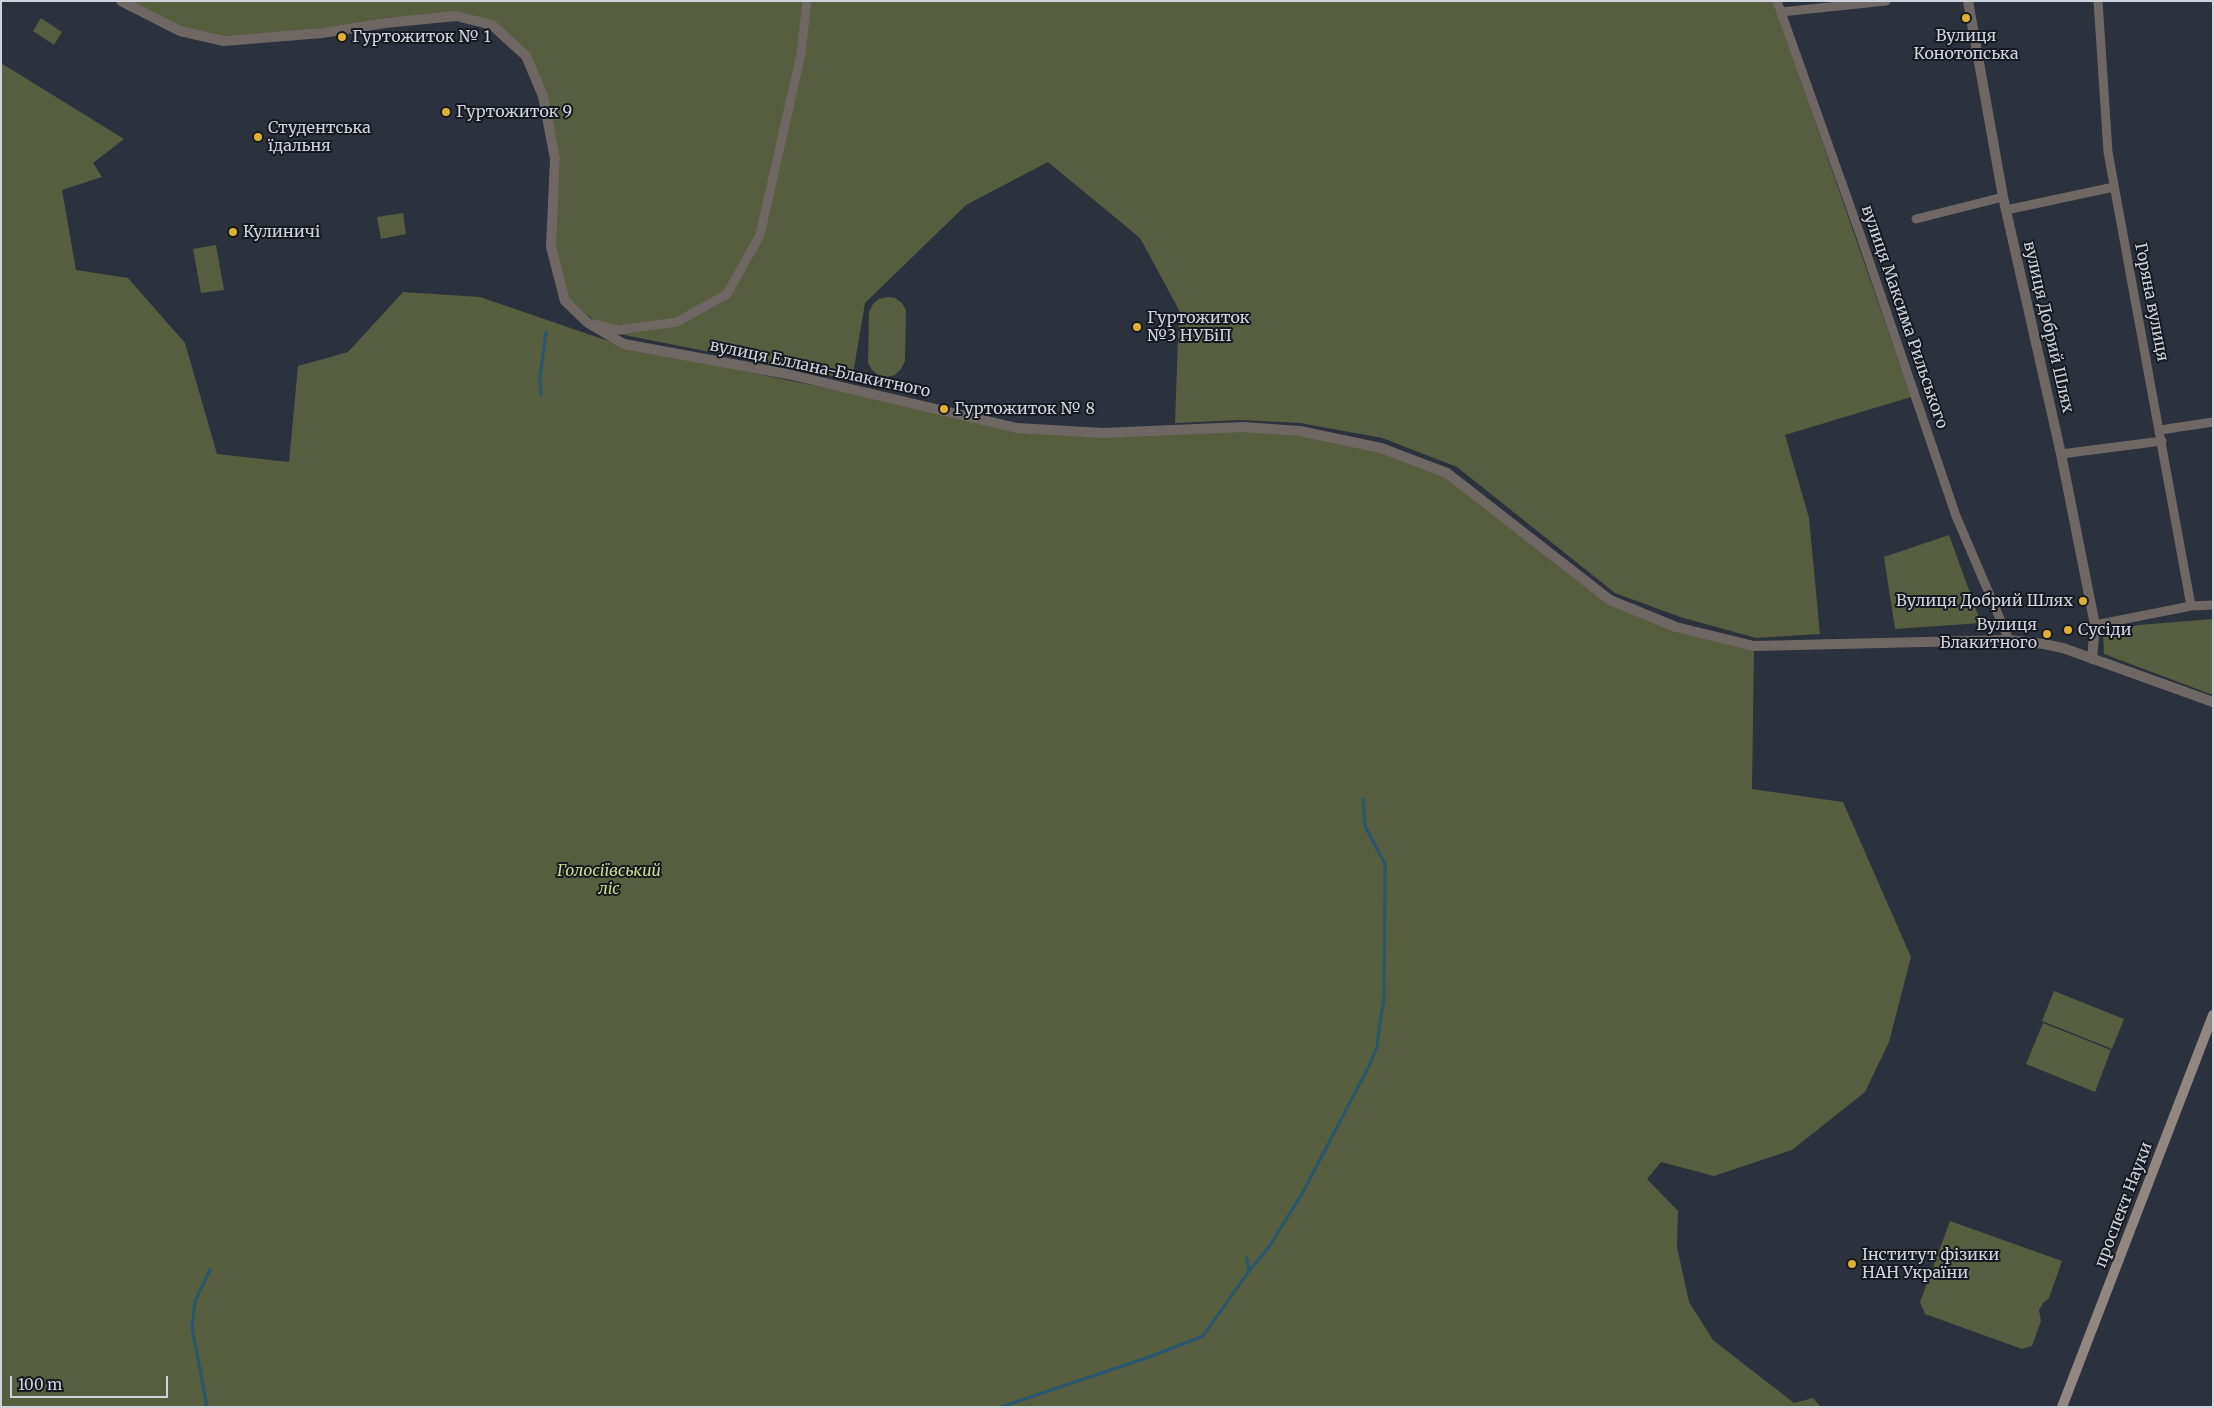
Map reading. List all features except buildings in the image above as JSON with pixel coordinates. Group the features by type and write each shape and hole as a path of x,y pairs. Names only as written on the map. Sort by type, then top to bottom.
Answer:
{"main road":[{"name":"проспект Науки","path":"2062,1407 2213,1014"}],"street":[{"name":"вулиця Еллана-Блакитного","path":"121,1 180,31 224,41 322,33 385,23 456,16 492,26 526,56 543,96 555,159 551,247 565,301 588,322 624,344 787,374 1017,428 1102,433 1243,427 1300,431 1381,448 1446,473 1610,600 1676,627 1754,646 2009,640 2044,644 2092,658 2213,702"},
{"path":"588,322 619,330 677,322 727,294 760,235 801,54 807,1"},
{"name":"вулиця Максима Рильського","path":"1777,1 1858,229 1956,516 2009,640"},
{"path":"1781,12 1886,1"},
{"name":"вулиця Добрий Шлях","path":"1968,1 2003,197 2061,454 2095,625 2092,658"},
{"name":"Горяна вулиця","path":"2098,1 2108,152 2191,606"},
{"path":"2006,210 2114,187"},
{"path":"1916,218 2003,197"},
{"path":"2160,430 2213,422"},
{"path":"2061,454 2162,441"},
{"path":"2095,625 2191,606 2213,604"}],"green space":[{"path":"131,1 1773,1 1911,397 1785,435 1809,518 1820,634 1756,638 1680,617 1615,593 1457,467 1382,438 1300,423 1241,420 1175,423 1179,310 1140,238 1048,162 966,205 865,303 852,380 609,332 568,300 555,247 560,159 530,54 494,22 412,16 383,18 319,29 224,36 182,27"},
{"path":"41,18 62,32 54,45 33,31"},
{"name":"Голосіївський ліс","path":"1,63 124,139 93,163 102,177 62,190 76,270 128,278 185,343 217,454 289,462 298,366 348,352 403,292 480,297 623,346 850,393 1016,432 1243,430 1299,434 1380,452 1445,476 1608,602 1754,649 1752,789 1843,802 1911,957 1889,1042 1865,1092 1792,1150 1714,1176 1661,1162 1647,1179 1678,1211 1677,1247 1689,1302 1713,1340 1794,1403 1813,1398 1821,1407 1,1407"},
{"path":"403,213 406,234 381,239 377,217"},
{"path":"216,245 224,290 201,293 193,249"},
{"path":"895,298 902,303 906,310 905,361 895,375 887,377 878,375 868,363 869,312 873,304 879,299"},
{"path":"1949,535 1981,623 1895,629 1884,557"},
{"path":"2213,619 2213,695 2104,654 2103,634 2138,625"},
{"path":"2054,991 2124,1019 2112,1049 2042,1021"},
{"path":"2043,1023 2111,1050 2095,1092 2026,1064"},
{"path":"1950,1221 2062,1261 2049,1298 2039,1310 2041,1321 2032,1346 2022,1349 1925,1314 1920,1302"}],"waterway":[{"path":"541,395 540,377 546,332"},
{"path":"1001,1407 1152,1356 1203,1336 1249,1271 1269,1247 1303,1192 1369,1066 1377,1047 1384,1000 1385,864 1365,826 1363,799"},
{"path":"1247,1258 1249,1270"},
{"path":"207,1407 192,1327 195,1301 210,1270"}],"place":[{"name":"Вулиця Конотопська","path":"1966,18"},
{"name":"Гуртожиток № 1","path":"342,37"},
{"name":"Гуртожиток 9","path":"446,112"},
{"name":"Студентська їдальня","path":"258,137"},
{"name":"Кулиничі","path":"233,232"},
{"name":"Гуртожиток №3 НУБіП","path":"1137,327"},
{"name":"Гуртожиток № 8","path":"944,409"},
{"name":"Вулиця Добрий Шлях","path":"2083,601"},
{"name":"Сусіди","path":"2068,630"},
{"name":"Вулиця Блакитного","path":"2047,634"},
{"name":"Інститут фізики НАН України","path":"1852,1264"}]}
